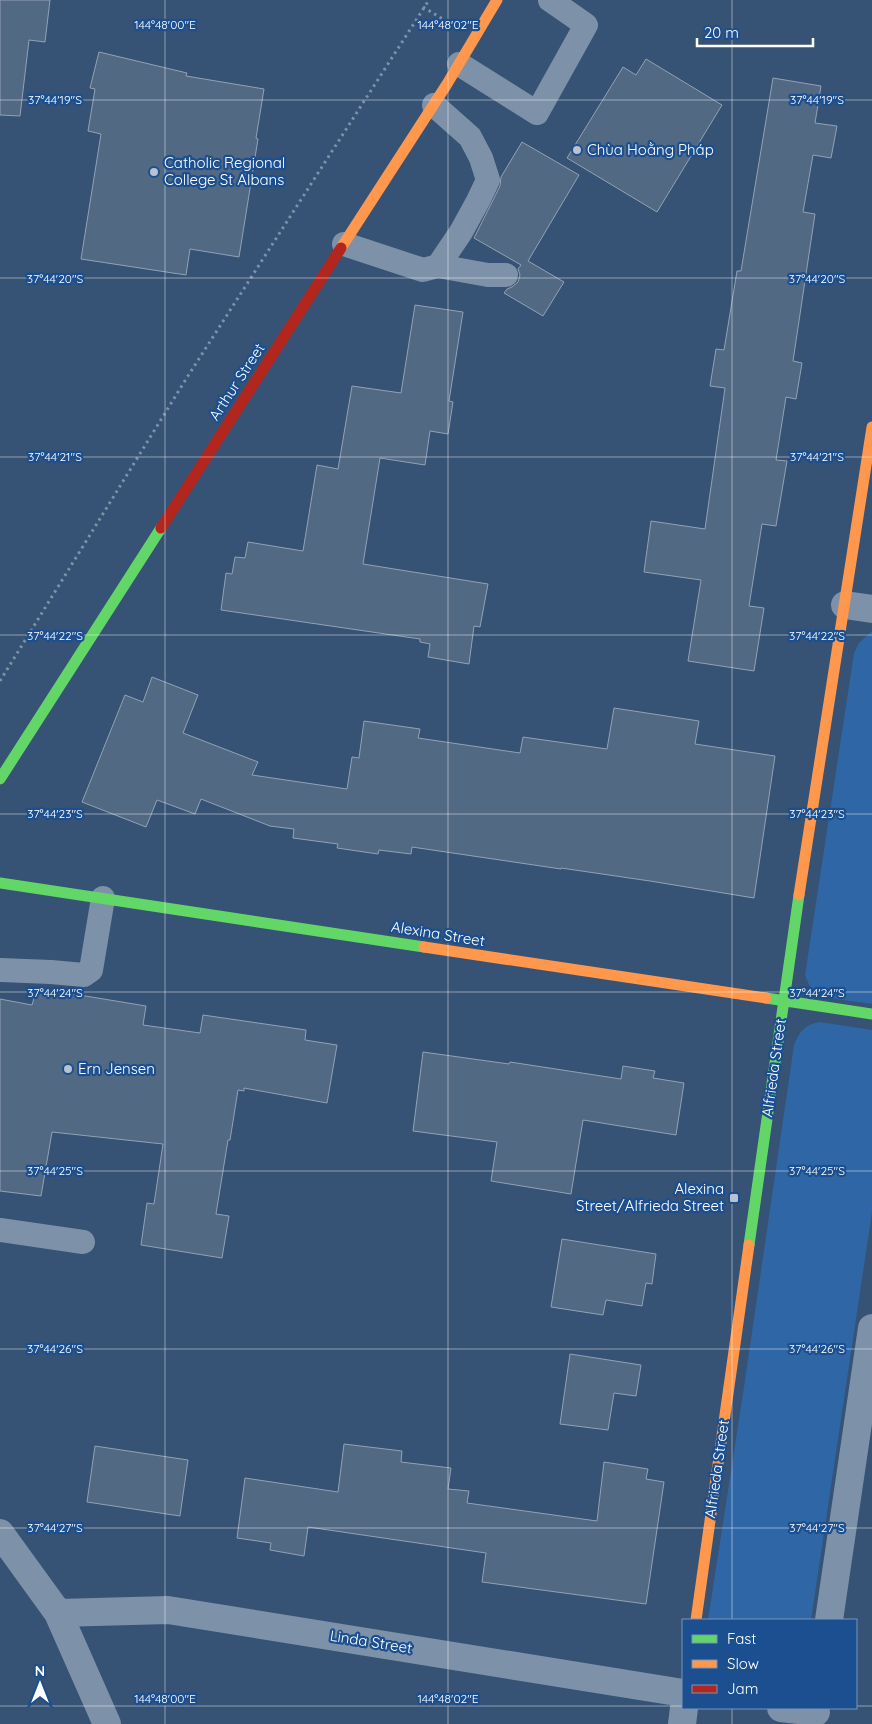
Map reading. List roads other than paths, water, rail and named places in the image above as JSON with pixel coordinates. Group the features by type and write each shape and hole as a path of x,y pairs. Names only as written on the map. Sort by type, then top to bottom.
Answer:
{"street":[{"name":"Arthur Street","path":"0,779 434,105 497,0"},
{"name":"Alfrieda Street","path":"696,1619 783,1000 872,427"},
{"path":"845,605 872,609"},
{"name":"Alexina Street","path":"0,883 872,1014"},
{"path":"829,1619 872,1328"},
{"path":"0,1533 58,1613 107,1724"},
{"name":"Linda Street","path":"58,1613 168,1610 682,1693"},
{"path":"682,1724 684,1709"},
{"path":"787,1709 815,1715"}],"lane":[{"path":"458,64 537,113 586,25 550,0"},
{"path":"434,105 470,137 482,158 488,180 461,232 438,266"},
{"path":"344,244 423,270 438,266 488,275 506,275"},
{"path":"0,970 84,975 91,970 103,898"},
{"path":"0,1230 83,1242"}],"place":[{"name":"Chùa Hoằng Pháp","path":"577,150"},
{"name":"Catholic Regional College St Albans","path":"154,172"},
{"name":"Ern Jensen","path":"68,1069"},
{"name":"Alexina Street/Alfrieda Street","path":"734,1198"}]}
